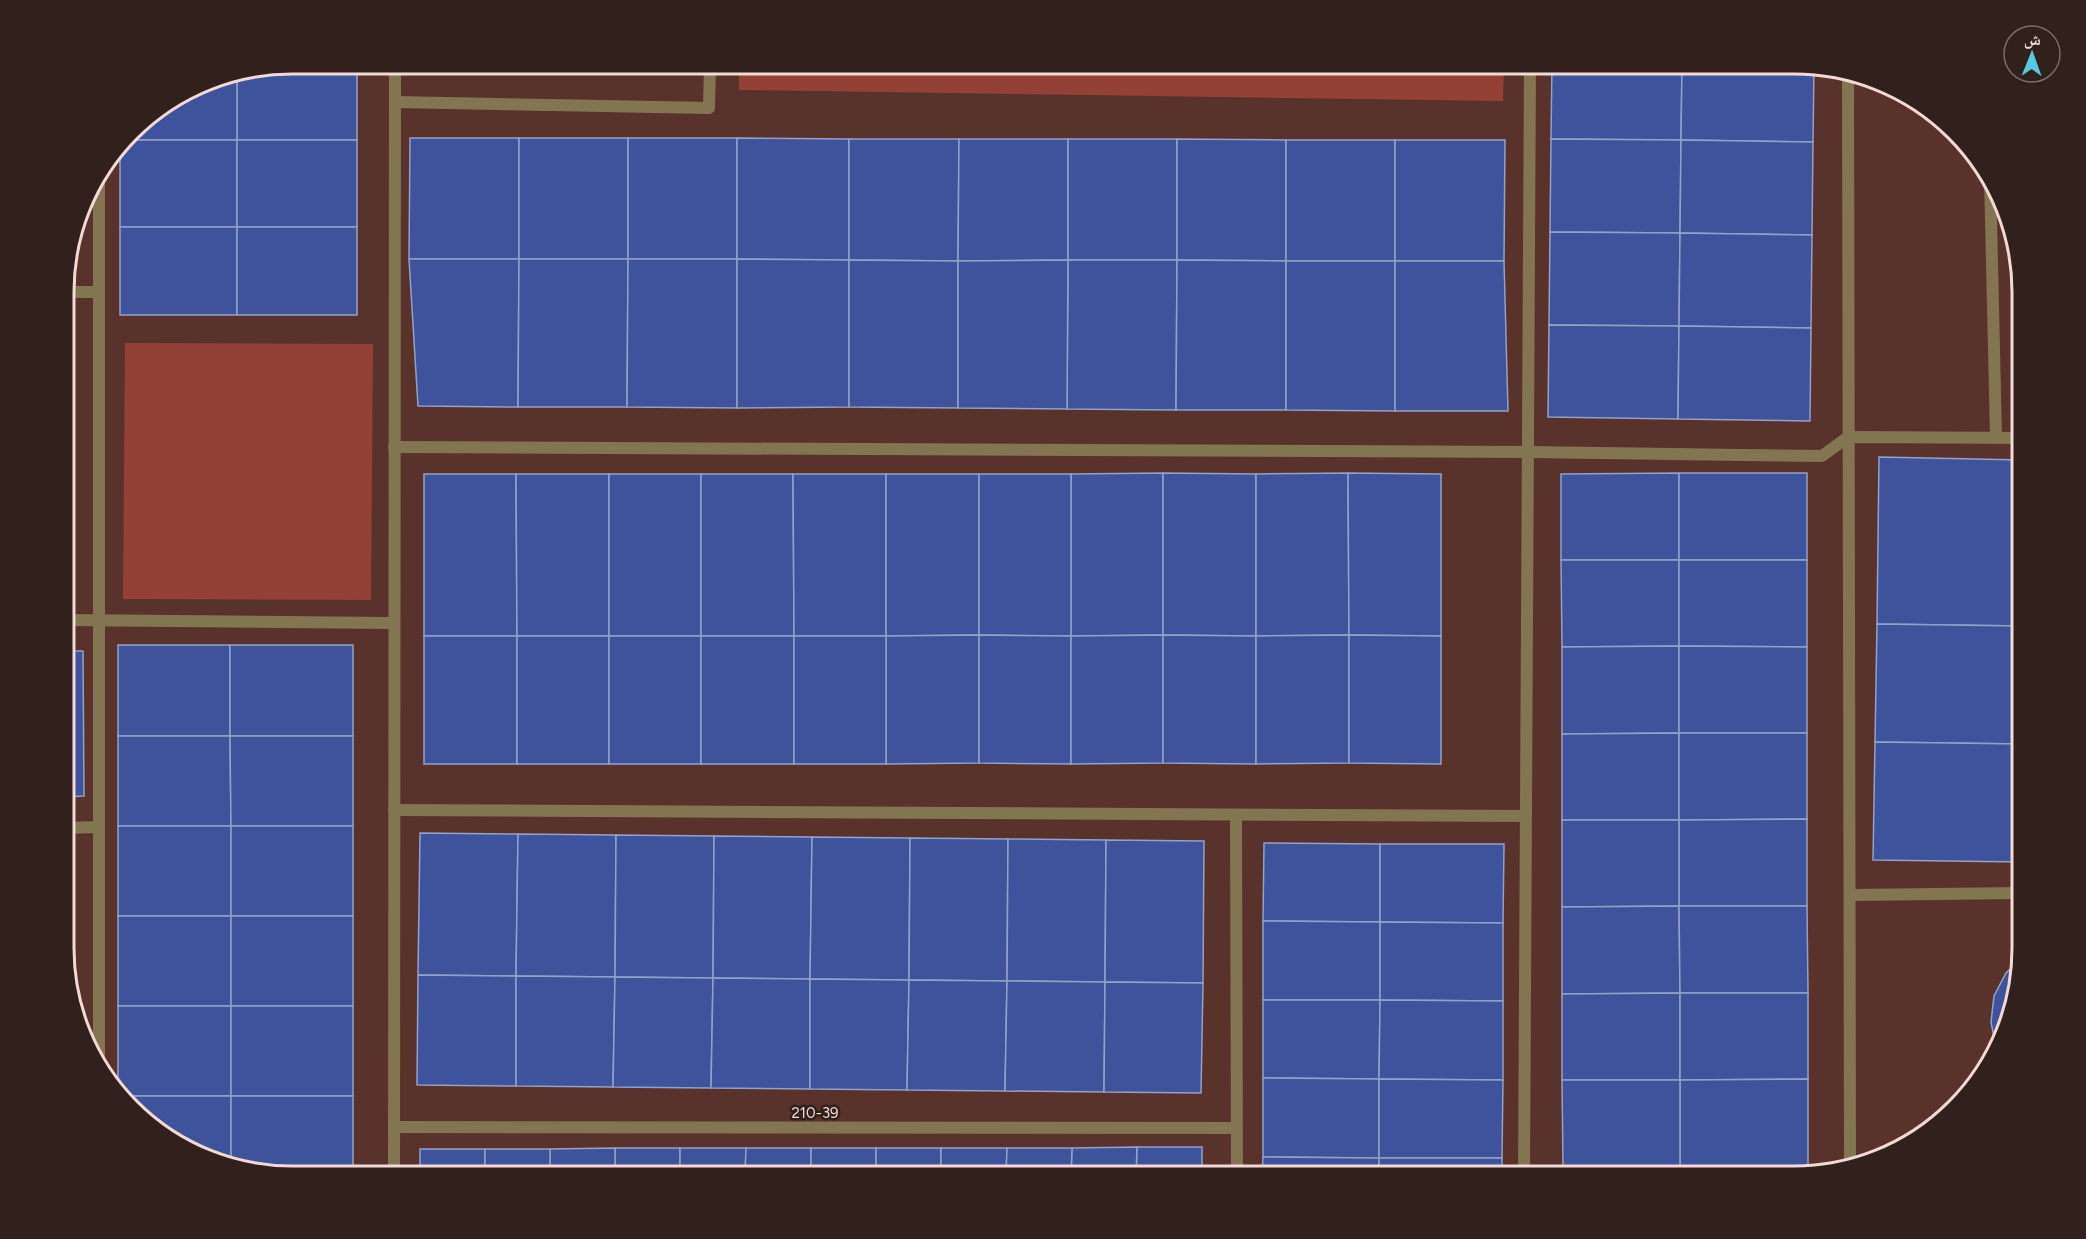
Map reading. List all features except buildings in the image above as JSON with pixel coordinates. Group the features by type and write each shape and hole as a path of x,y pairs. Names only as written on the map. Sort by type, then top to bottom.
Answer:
{"street":[{"path":"394,1166 395,74"},
{"path":"395,102 710,108 710,74"},
{"path":"1524,1166 1530,74"},
{"path":"1848,80 1850,1158"},
{"path":"99,190 99,1049"},
{"path":"1990,196 1996,437"},
{"path":"74,292 99,291"},
{"path":"394,447 1528,452 1822,456 1848,437 2012,438"},
{"path":"74,621 394,623"},
{"path":"394,810 1526,816"},
{"path":"1236,815 1237,1166"},
{"path":"74,828 99,827"},
{"path":"1850,895 2012,893"},
{"name":"210-39","path":"394,1127 1237,1128"}],"shaded area":[{"path":"739,74 1504,74 1503,101 739,90"},
{"path":"125,343 373,344 371,600 123,599"}]}
